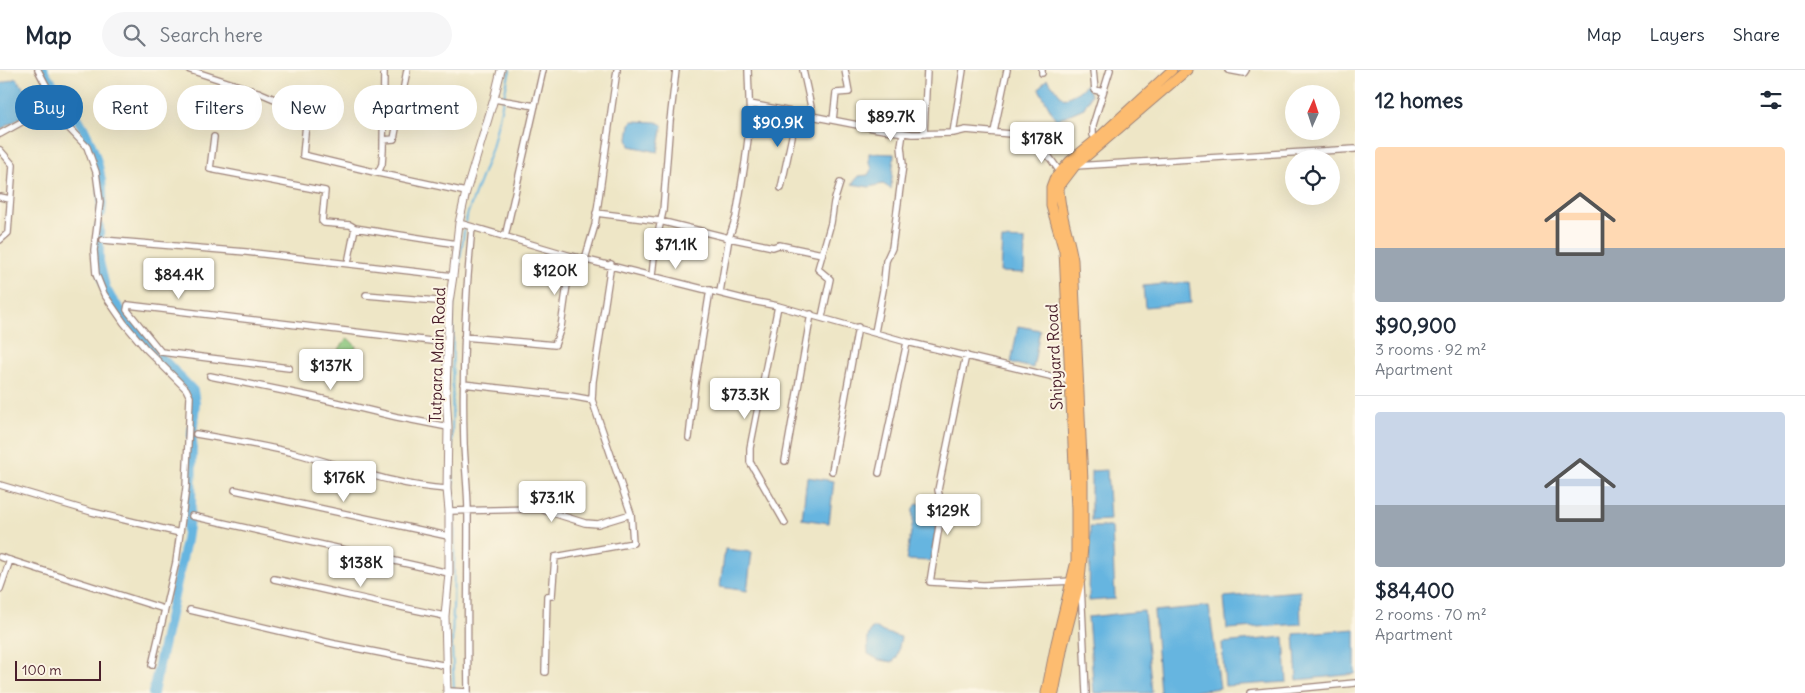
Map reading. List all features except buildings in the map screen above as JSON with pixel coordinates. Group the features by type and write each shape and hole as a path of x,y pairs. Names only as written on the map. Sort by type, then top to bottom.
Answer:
{"main road":[{"name":"Shipyard Road","path":"1054,693 1084,546 1083,482 1064,251 1054,218 1050,187 1060,172 1172,70"},
{"path":"1075,166 1187,70"},
{"name":"Shipyard Road","path":"1074,381 1073,260 1060,208 1059,187 1075,166"},
{"name":"Shipyard Road","path":"1046,693 1056,643 1076,581"}],"street":[{"path":"38,70 46,85"},
{"path":"190,70 258,92 307,114 303,155 466,192"},
{"path":"378,173 382,164 384,70"},
{"path":"383,140 394,139 407,70"},
{"name":"Tutpara Main Road","path":"447,692 445,616 449,573 446,393 448,302 459,223 466,192 500,100 501,70"},
{"path":"505,237 543,70"},
{"path":"585,259 595,225 609,138 617,70"},
{"path":"652,276 660,221 676,70"},
{"path":"720,292 745,163 750,123 748,70"},
{"path":"803,70 812,116"},
{"path":"833,120 836,93 849,92 845,70"},
{"path":"924,134 927,70"},
{"path":"953,133 963,70"},
{"path":"994,132 1007,70"},
{"path":"1093,70 1095,90 1103,92"},
{"path":"1097,139 1093,135 1093,125 1110,70"},
{"path":"1228,70 1244,73 1246,70"},
{"path":"500,100 535,106"},
{"path":"750,104 903,133 953,133 966,130 1022,135 1040,144 1060,172"},
{"path":"781,188 797,113"},
{"path":"0,134 15,126"},
{"path":"72,130 87,146 96,172 100,202 94,250 96,274 104,294 124,323 145,348 186,389 190,397 186,488 176,562 152,666"},
{"path":"875,332 886,262 892,248 903,165 901,146 903,133"},
{"path":"214,137 210,169 325,191 322,221 324,223 350,225 355,228 457,244"},
{"path":"1075,166 1355,149"},
{"path":"0,150 13,165 8,233 0,240"},
{"path":"822,318 830,279 818,269 840,183"},
{"path":"0,197 10,198"},
{"path":"596,213 660,221 773,247 778,245 822,254"},
{"path":"459,223 572,256 811,314 907,342 1074,381"},
{"path":"348,263 355,228"},
{"path":"447,692 469,692 468,511 464,445 464,337 472,228"},
{"path":"103,240 246,252 453,276"},
{"path":"464,337 555,344 561,328 567,276 572,256"},
{"path":"545,672 547,596 552,596 555,557 634,543 631,514 592,400 593,381 611,264"},
{"path":"689,438 695,383 710,290"},
{"path":"366,295 448,302"},
{"path":"289,368 161,352 127,310 128,305 448,343"},
{"path":"778,306 750,448 750,462 785,523"},
{"path":"785,461 811,314"},
{"path":"832,471 858,327"},
{"path":"879,473 907,342"},
{"path":"966,356 938,490 942,508 930,582 983,584 1076,581 1086,693"},
{"path":"210,376 314,397 448,428"},
{"path":"464,384 592,400"},
{"path":"196,434 275,448 393,482 423,487 447,488"},
{"path":"0,484 92,512 180,533"},
{"path":"235,490 448,536"},
{"path":"449,511 540,509 586,523 598,524 631,514"},
{"path":"192,516 449,573"},
{"path":"0,557 164,609"},
{"path":"0,589 10,560"},
{"path":"274,579 395,607 445,616"},
{"path":"190,610 335,644 447,666"},
{"path":"1250,693 1355,683"}],"green space":[{"path":"348,338 356,346 353,365 348,372 333,371 338,350"}],"water":[{"path":"16,78 21,85 15,85 15,121 0,130 0,84"},
{"path":"1047,79 1064,99 1078,92 1087,84 1091,95 1084,108 1056,120 1039,89"},
{"path":"633,121 657,122 663,125 658,152 630,146 628,139 630,124"},
{"path":"869,153 894,154 891,189 883,184 869,187 852,184 859,176 868,175 872,168 869,163"},
{"path":"1002,239 1025,240 1024,273 1000,272"},
{"path":"1189,282 1191,303 1145,307 1143,286"},
{"path":"1018,326 1040,330 1033,368 1011,363"},
{"path":"1107,470 1110,520 1091,521 1091,471"},
{"path":"807,477 834,481 829,523 802,519"},
{"path":"929,503 939,511 931,561 906,560 913,521 913,508 917,504"},
{"path":"1090,527 1112,527 1115,599 1089,601"},
{"path":"725,549 752,552 747,591 720,587"},
{"path":"1300,591 1301,624 1227,629 1224,597"},
{"path":"1209,606 1220,688 1160,693 1154,611"},
{"path":"1144,611 1152,693 1094,693 1088,617"},
{"path":"872,628 901,637 897,657 893,662 879,660 868,654 868,638"},
{"path":"1355,629 1355,674 1297,680 1294,634"},
{"path":"1284,637 1287,682 1225,686 1222,643"}],"waterway":[{"path":"43,70 73,111 89,139 97,163 102,188 101,213"},
{"path":"454,690 452,646 455,530 452,442 453,309 466,218 492,148 510,70"},
{"path":"99,227 99,262 105,287 112,300 150,346 193,391 195,403 192,436 191,504 186,540 153,693"}]}
